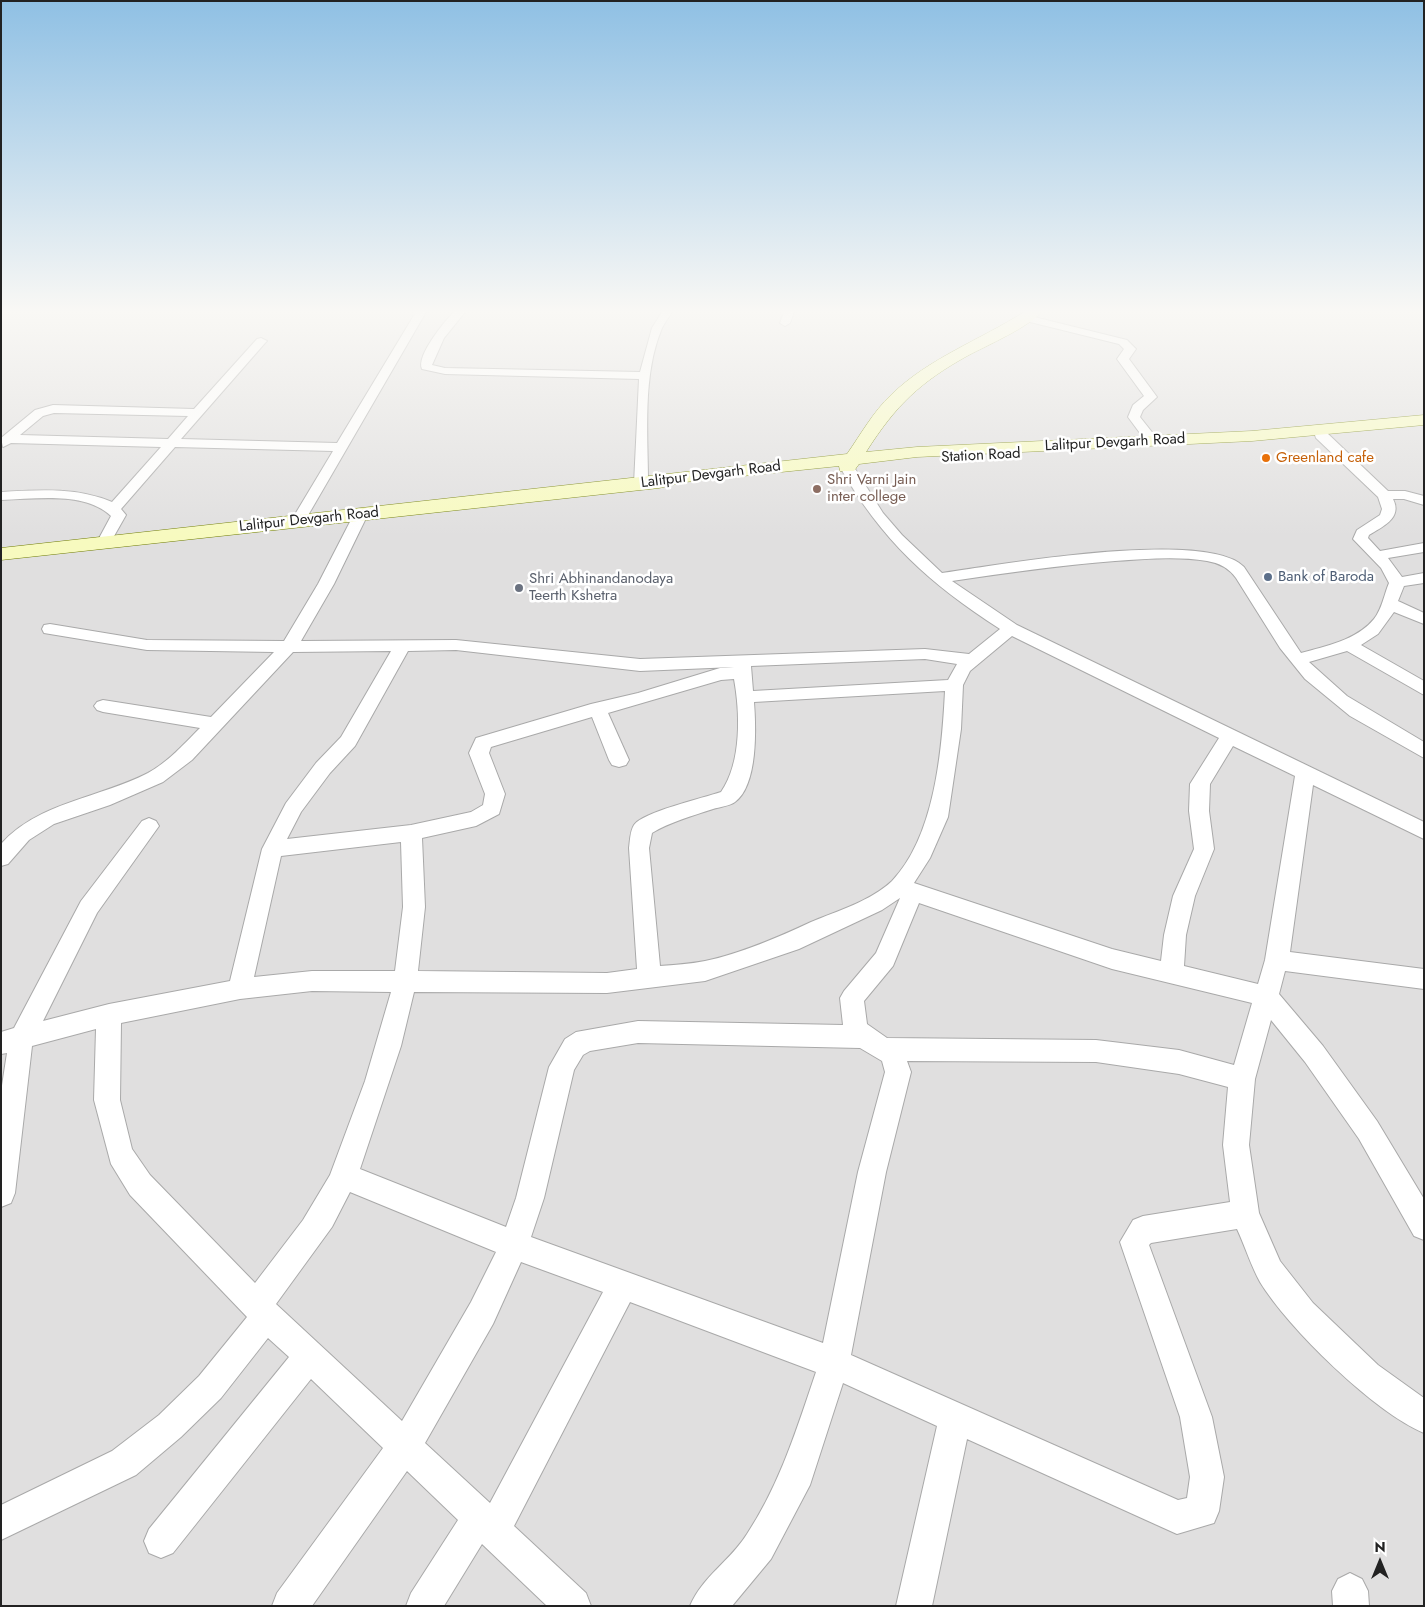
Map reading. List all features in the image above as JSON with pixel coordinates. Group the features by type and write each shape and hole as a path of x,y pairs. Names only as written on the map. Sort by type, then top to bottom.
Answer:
{"main road":[{"path":"850,463 872,428 896,399 911,387"},
{"name":"Lalitpur Devgarh Road","path":"923,456 1252,436 1424,420"},
{"name":"Station Road","path":"650,483 689,483 923,456 1253,442 1424,425"},
{"path":"872,428 923,456"},
{"name":"Lalitpur Devgarh Road","path":"1,554 650,483"}],"street":[{"path":"114,508 220,387"},
{"path":"298,521 377,387"},
{"path":"646,387 650,483"},
{"path":"1144,387 1151,397 1137,408 1134,417 1153,441"},
{"path":"4,442 40,413 53,409 197,413"},
{"path":"1321,436 1384,495 1390,503 1391,511 1387,518 1362,532 1360,538 1392,572 1398,583"},
{"path":"4,442 342,447"},
{"path":"850,463 871,508 888,528 936,578 977,608 1011,629 1424,831"},
{"path":"1,496 54,495 87,498 114,508 119,515 104,542"},
{"path":"1384,495 1405,496 1424,501"},
{"path":"1,858 22,834 48,819 103,800 156,777 185,755 289,646 326,584 361,514"},
{"path":"1376,556 1424,547"},
{"path":"936,578 1043,564 1162,554 1196,554 1222,559 1239,571 1297,660 1315,679 1339,699 1379,726 1424,751"},
{"path":"1398,583 1424,578"},
{"path":"1297,660 1348,644 1371,631 1382,620 1398,583"},
{"path":"1389,603 1424,619"},
{"path":"50,629 147,644 182,647 403,644 494,648 604,663 640,665 742,667 924,654 972,660"},
{"path":"708,1606 760,1547 790,1490 798,1473 834,1363 872,1172 898,1072 893,1054 873,1043 852,1021 852,998 885,959 906,889 918,858 938,817 952,728 954,685 963,668 1011,629"},
{"path":"240,989 272,849 293,808 323,768 348,741 403,644"},
{"path":"1348,644 1424,689"},
{"path":"649,979 639,848 642,829 658,820 728,797 736,789 741,777 746,730 742,667"},
{"path":"272,849 411,833 476,818 492,810 495,794 479,753 483,743 510,733 596,708 632,701 742,667"},
{"path":"744,697 954,685"},
{"path":"103,706 216,724"},
{"path":"596,708 620,760"},
{"path":"1172,974 1175,935 1184,896 1204,849 1199,811 1200,784 1229,737"},
{"path":"1305,774 1277,960 1242,1078 1236,1145 1245,1214 1270,1270 1302,1314 1367,1376 1424,1418"},
{"path":"1,1193 11,1041 89,907 149,826"},
{"path":"1,1523 124,1464 170,1426 210,1387 329,1205 343,1176 384,1062 406,982 416,907 416,871 411,833"},
{"path":"11,1041 109,1015 240,989 312,980 607,983 705,971 792,942 906,889 996,922 1112,959 1266,996 1314,1054 1368,1130 1424,1226"},
{"path":"1277,960 1424,979"},
{"path":"109,1015 107,1100 120,1155 140,1185 262,1310 572,1606"},
{"path":"290,1606 405,1446 482,1313 514,1246 530,1198 562,1067 574,1047 585,1040 638,1032 1096,1051 1179,1062 1242,1078"},
{"path":"343,1176 514,1246 834,1363 1177,1517 1202,1511 1207,1477 1196,1417 1134,1242 1143,1230 1245,1214"},
{"path":"424,1606 487,1523 623,1285"},
{"path":"161,1541 310,1356"},
{"path":"914,1606 955,1418"}],"shaded area":[{"path":"1,387 1424,387 1424,1606 1,1606"}],"place":[{"name":"Greenland cafe","path":"1266,458"},
{"name":"Shri Varni Jain inter college","path":"817,489"},
{"name":"Bank of Baroda","path":"1268,577"},
{"name":"Shri Abhinandanodaya Teerth Kshetra","path":"519,588"}]}
